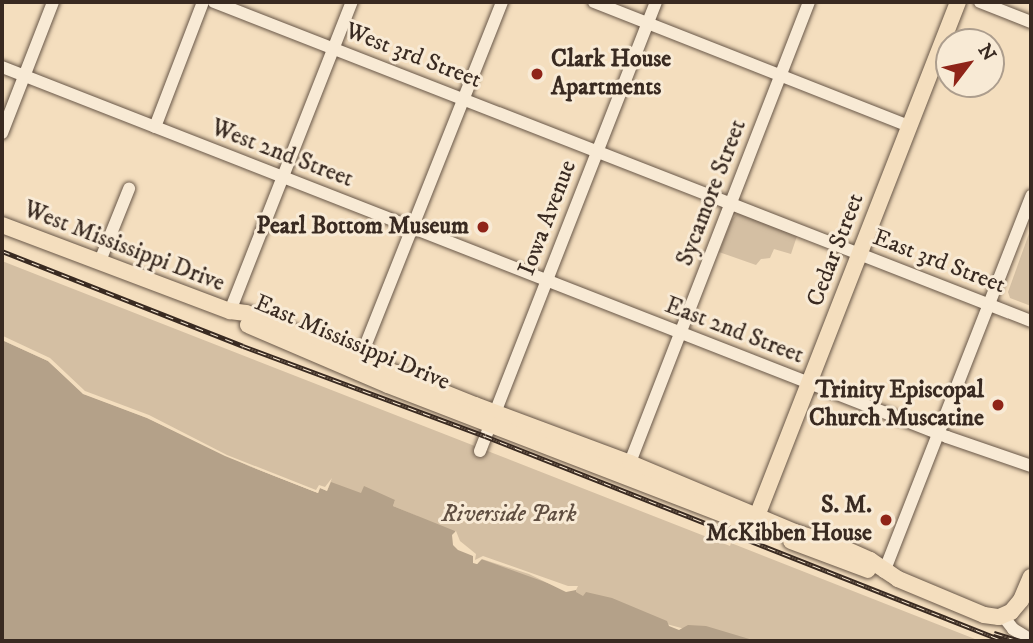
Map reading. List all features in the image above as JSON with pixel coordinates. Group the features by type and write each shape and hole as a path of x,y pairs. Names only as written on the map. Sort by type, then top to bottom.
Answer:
{"main road":[{"name":"Cedar Street","path":"757,516 958,2"},
{"name":"West Mississippi Drive","path":"2,225 230,312"},
{"name":"East Mississippi Drive","path":"230,312 246,313 357,365 491,418 851,552 870,560 884,572"},
{"name":"East Mississippi Drive","path":"627,470 866,569 884,572 974,611 993,617 1003,616"},
{"path":"1003,616 1015,608 1031,577"}],"street":[{"path":"2,133 53,2"},
{"path":"155,127 203,2"},
{"name":"West 3rd Street","path":"214,2 596,150"},
{"path":"230,312 352,2"},
{"path":"357,365 502,2"},
{"path":"594,2 909,126"},
{"name":"Iowa Avenue","path":"480,451 656,2"},
{"name":"Sycamore Street","path":"627,470 809,2"},
{"path":"980,2 1031,22"},
{"name":"West 2nd Street","path":"2,67 547,280"},
{"name":"East 3rd Street","path":"596,150 1031,321"},
{"path":"100,261 130,189"},
{"path":"884,572 1031,196"},
{"name":"East 2nd Street","path":"547,280 1029,468"},
{"name":"East Mississippi Drive","path":"1003,616 1013,629 1031,640"}],"green space":[{"path":"738,213 797,236 791,254 774,249 770,258 761,259 756,265 719,252 732,219"},
{"path":"1031,228 1031,306 1010,298 1008,292"},
{"name":"Riverside Park","path":"2,261 980,641 729,641 615,610 563,626 417,516 393,506 395,500 365,509 249,466 83,394 48,361 2,340"}],"shaded area":[{"path":"2,340 48,361 84,394 147,418 249,466 318,493 320,488 327,491 331,482 361,493 364,486 395,500 393,506 455,531 456,543 473,556 473,562 477,564 481,559 567,590 576,590 583,596 586,592 612,598 667,621 669,626 679,630 688,625 706,626 756,641 2,641"}],"pier":[{"path":"3,336 50,358 85,391 149,415 227,455 316,490 319,485 325,487 332,478 327,491 320,488 318,493 272,475 225,456 147,418 83,394 48,361 2,340"},
{"path":"456,531 460,541 476,554 475,560 483,556 568,586 578,586 576,590 566,592 529,574 482,559 477,564 473,563 473,556 453,545 452,535"}],"railway":[{"path":"2,251 243,346 485,436 1004,641"},
{"path":"994,633 1021,641"}],"place":[{"name":"Clark House Apartments","path":"537,74"},
{"name":"Pearl Bottom Museum","path":"483,227"},
{"name":"Trinity Episcopal Church Muscatine","path":"998,405"},
{"name":"S. M. McKibben House","path":"886,520"}]}
